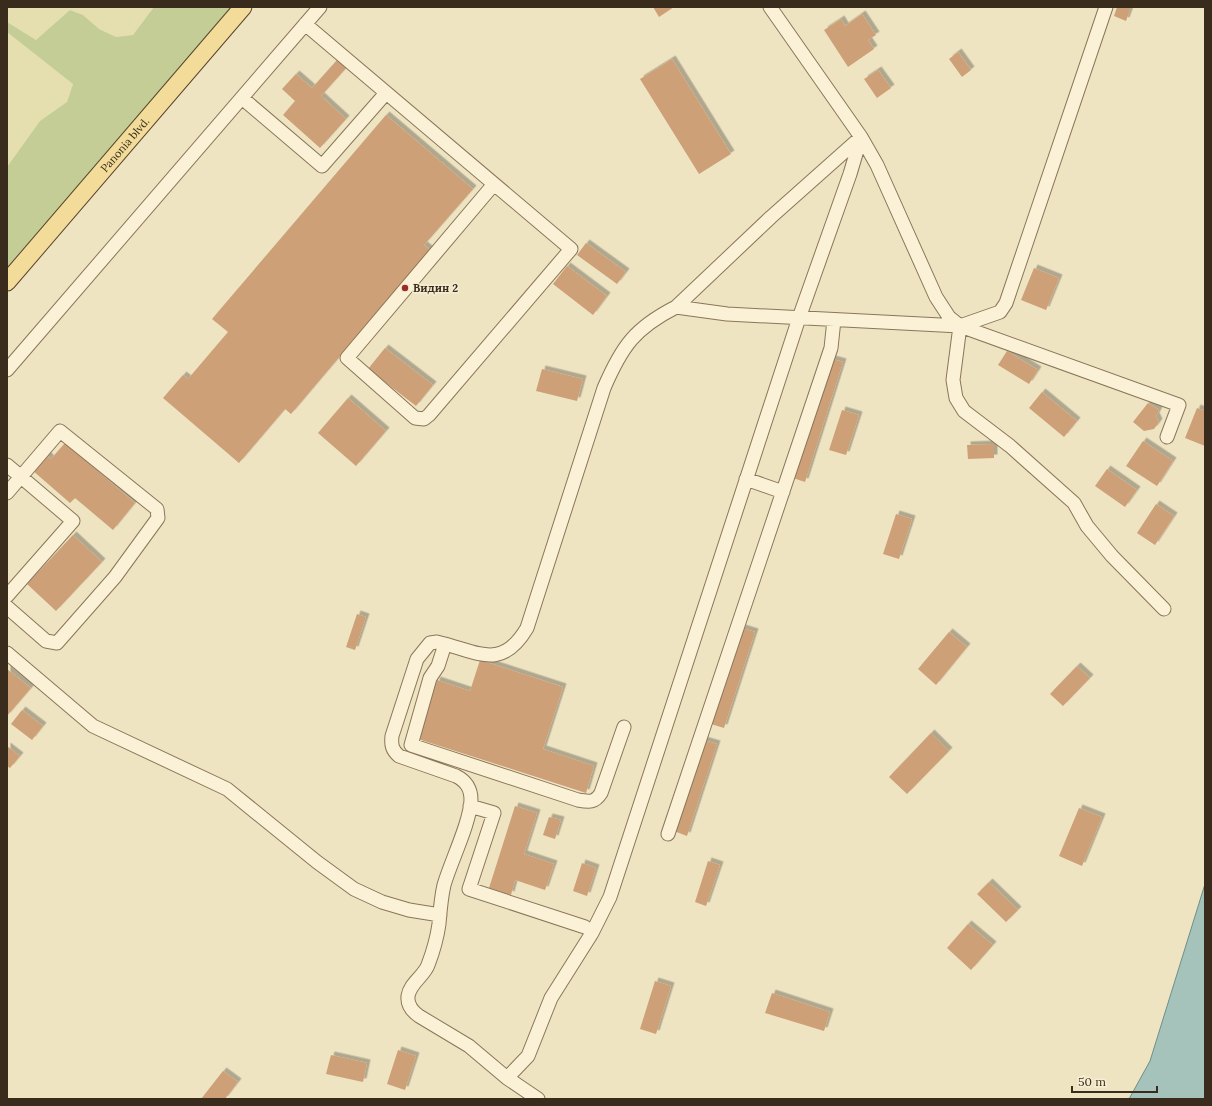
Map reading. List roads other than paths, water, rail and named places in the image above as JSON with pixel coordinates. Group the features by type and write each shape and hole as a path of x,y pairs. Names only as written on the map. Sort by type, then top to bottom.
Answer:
{"main road":[{"name":"Panonia blvd.","path":"7,282 243,7"}],"street":[{"path":"7,370 320,7"},
{"path":"770,7 861,137 877,165 936,297 949,317 960,326"},
{"path":"960,326 1000,312 1006,303 1106,7"},
{"path":"305,24 494,184 570,249 429,415 424,419 415,418 347,358 494,184"},
{"path":"242,98 322,166 386,93"},
{"path":"538,1099 507,1078 469,1046 412,1011 409,1003 408,995 413,985 427,968 434,950 444,884 470,806 470,790 465,781 456,776 399,756 394,751 391,743 417,659 430,643 445,644 492,656 502,654 512,648 520,640 527,628 604,388 617,359 633,338 653,319 676,307 771,217 861,137"},
{"path":"507,1078 528,1056 551,998 592,933 610,897 799,318 850,174 861,137"},
{"path":"676,307 727,314 960,326 1179,405 1167,437"},
{"path":"668,834 831,348 834,320"},
{"path":"960,326 953,380 956,398 964,411 1010,446 1074,503 1087,526 1112,556 1164,609"},
{"path":"7,493 60,431 157,509 159,514 158,518 115,577 58,643 46,641 7,607"},
{"path":"7,465 73,521 7,596"},
{"path":"746,479 782,492"},
{"path":"445,644 438,666 430,678 411,745 578,800 589,802 597,799 601,793 624,727"},
{"path":"7,653 93,726 227,789 317,862 354,889 388,904 440,915"},
{"path":"470,806 494,813 469,889 585,927"}],"water":[{"path":"1205,884 1205,1099 1129,1099 1150,1061"}],"place":[{"name":"Видин 2","path":"405,288"}]}
